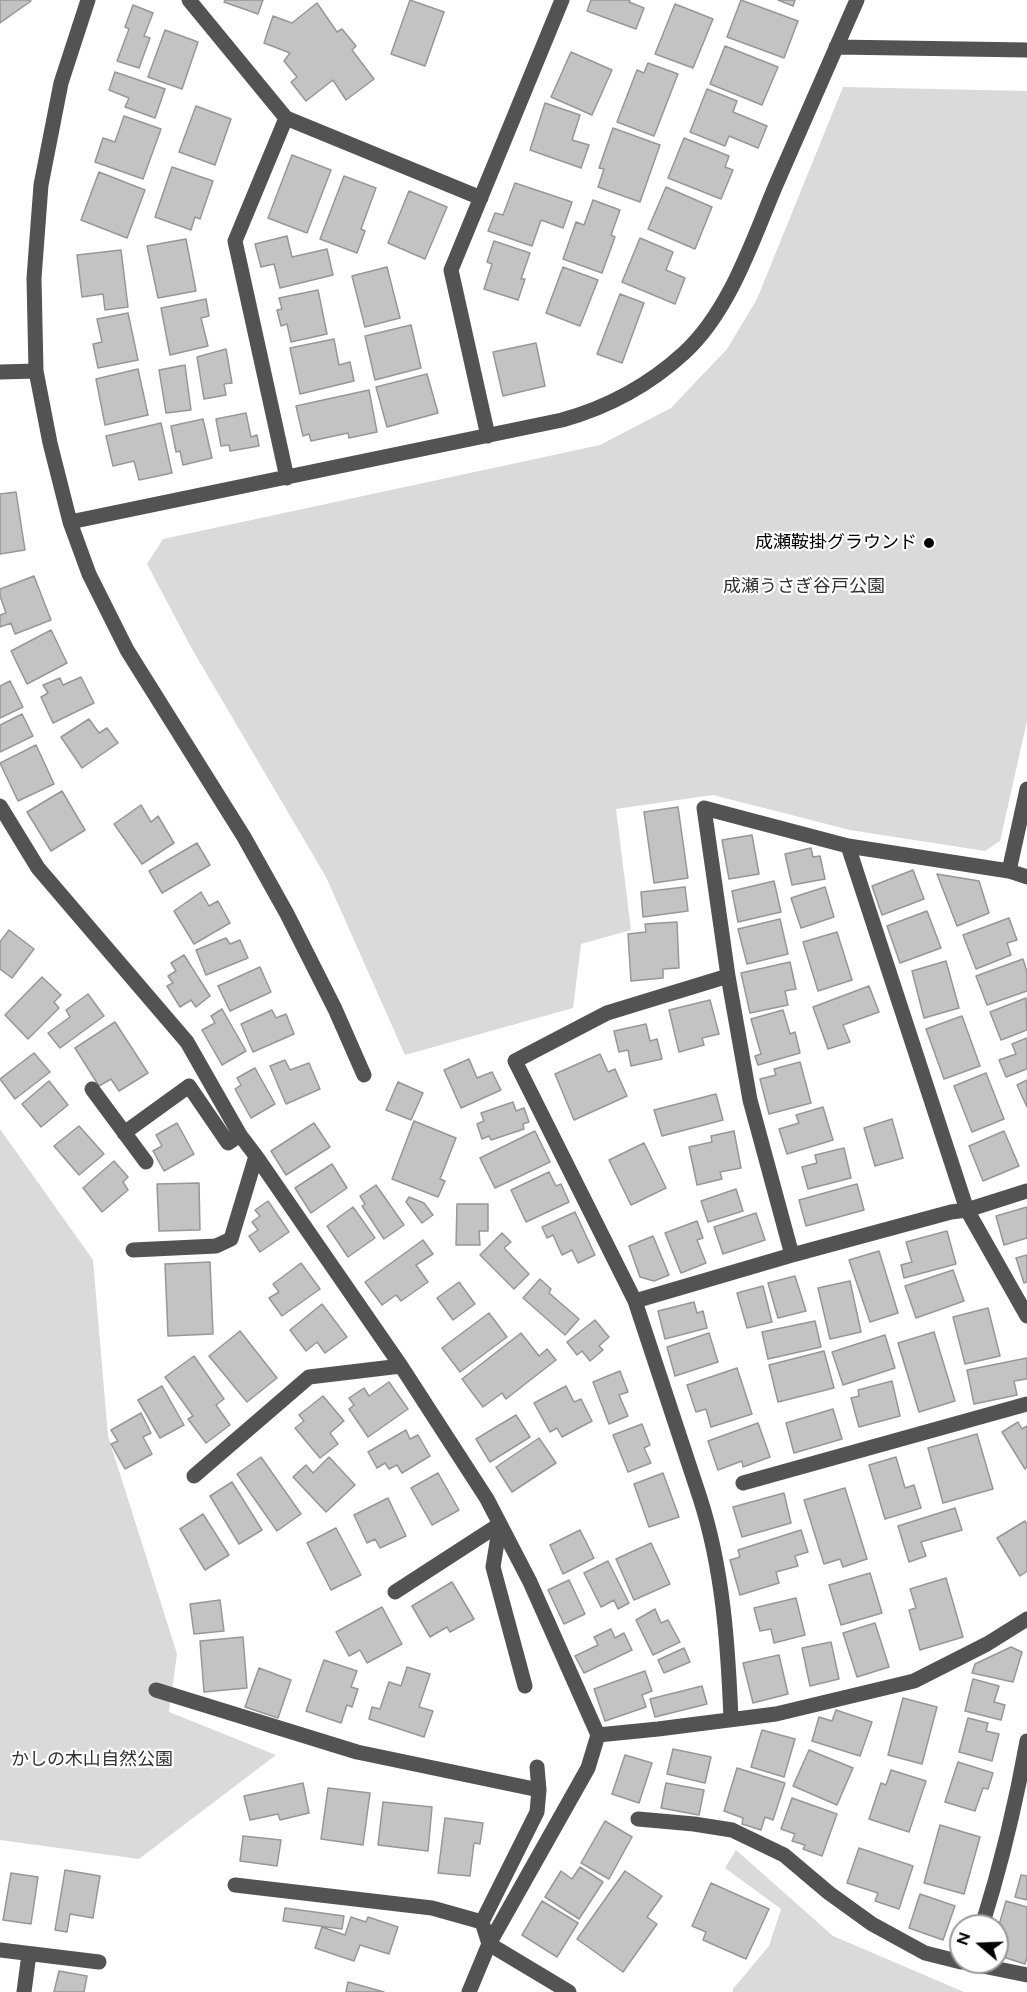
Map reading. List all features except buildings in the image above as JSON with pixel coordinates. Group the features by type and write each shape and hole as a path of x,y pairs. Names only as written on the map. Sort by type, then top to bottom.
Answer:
{"street":[{"path":"88,0 61,83 40,185 34,279 36,371 50,443 70,522 89,574 127,650 244,837 282,904 335,1009 364,1075"},
{"path":"189,0 286,118 481,198"},
{"path":"488,436 451,270 562,0"},
{"path":"70,522 581,415 622,398 654,377 685,352 709,325 736,278 856,0"},
{"path":"836,47 1027,50"},
{"path":"286,118 235,241 287,478"},
{"path":"0,372 36,371"},
{"path":"1009,871 1027,789"},
{"path":"0,806 38,868 187,1042 240,1135 401,1366 487,1499 530,1582 598,1735 588,1768 489,1944 469,1992"},
{"path":"792,1255 750,1100 728,976 704,808 848,846 1009,871 1027,878"},
{"path":"848,846 967,1210 1027,1316"},
{"path":"728,976 607,1013 514,1061 635,1301 710,1528 728,1636 731,1719"},
{"path":"124,1133 189,1086 228,1143 240,1135"},
{"path":"92,1089 146,1162"},
{"path":"133,1250 216,1246 231,1239 256,1156"},
{"path":"635,1301 792,1255 951,1212 967,1210 1027,1191"},
{"path":"194,1476 309,1377 401,1366"},
{"path":"743,1483 1027,1404"},
{"path":"395,1592 500,1524"},
{"path":"500,1524 493,1567 525,1686"},
{"path":"598,1735 658,1730 776,1714 914,1681 987,1644 1027,1619"},
{"path":"156,1690 357,1752 539,1790"},
{"path":"986,1914 1018,1793 1027,1741"},
{"path":"537,1767 539,1790 537,1812 482,1922 489,1944 569,1992"},
{"path":"638,1818 732,1830 784,1856 872,1924 925,1953 949,1958"},
{"path":"235,1885 432,1908 482,1922"},
{"path":"0,1950 99,1962"},
{"path":"24,1992 29,1954"},
{"path":"1009,1971 1027,1975"}],"green space":[{"name":"成瀬うさぎ谷戸公園","path":"843,87 1027,91 1027,721 1000,841 985,851 850,830 713,795 616,809 631,930 581,944 573,1008 405,1055 326,877 192,649 147,564 163,539 600,445 671,408 727,349 757,299"},
{"name":"かしの木山自然公園","path":"0,1129 93,1260 108,1436 177,1654 169,1712 276,1755 139,1859 0,1840"},
{"path":"736,1850 833,1936 964,1992 733,1992 733,1989 769,1946 781,1909 725,1868"}],"place":[{"name":"成瀬鞍掛グラウンド","path":"929,543"}]}
